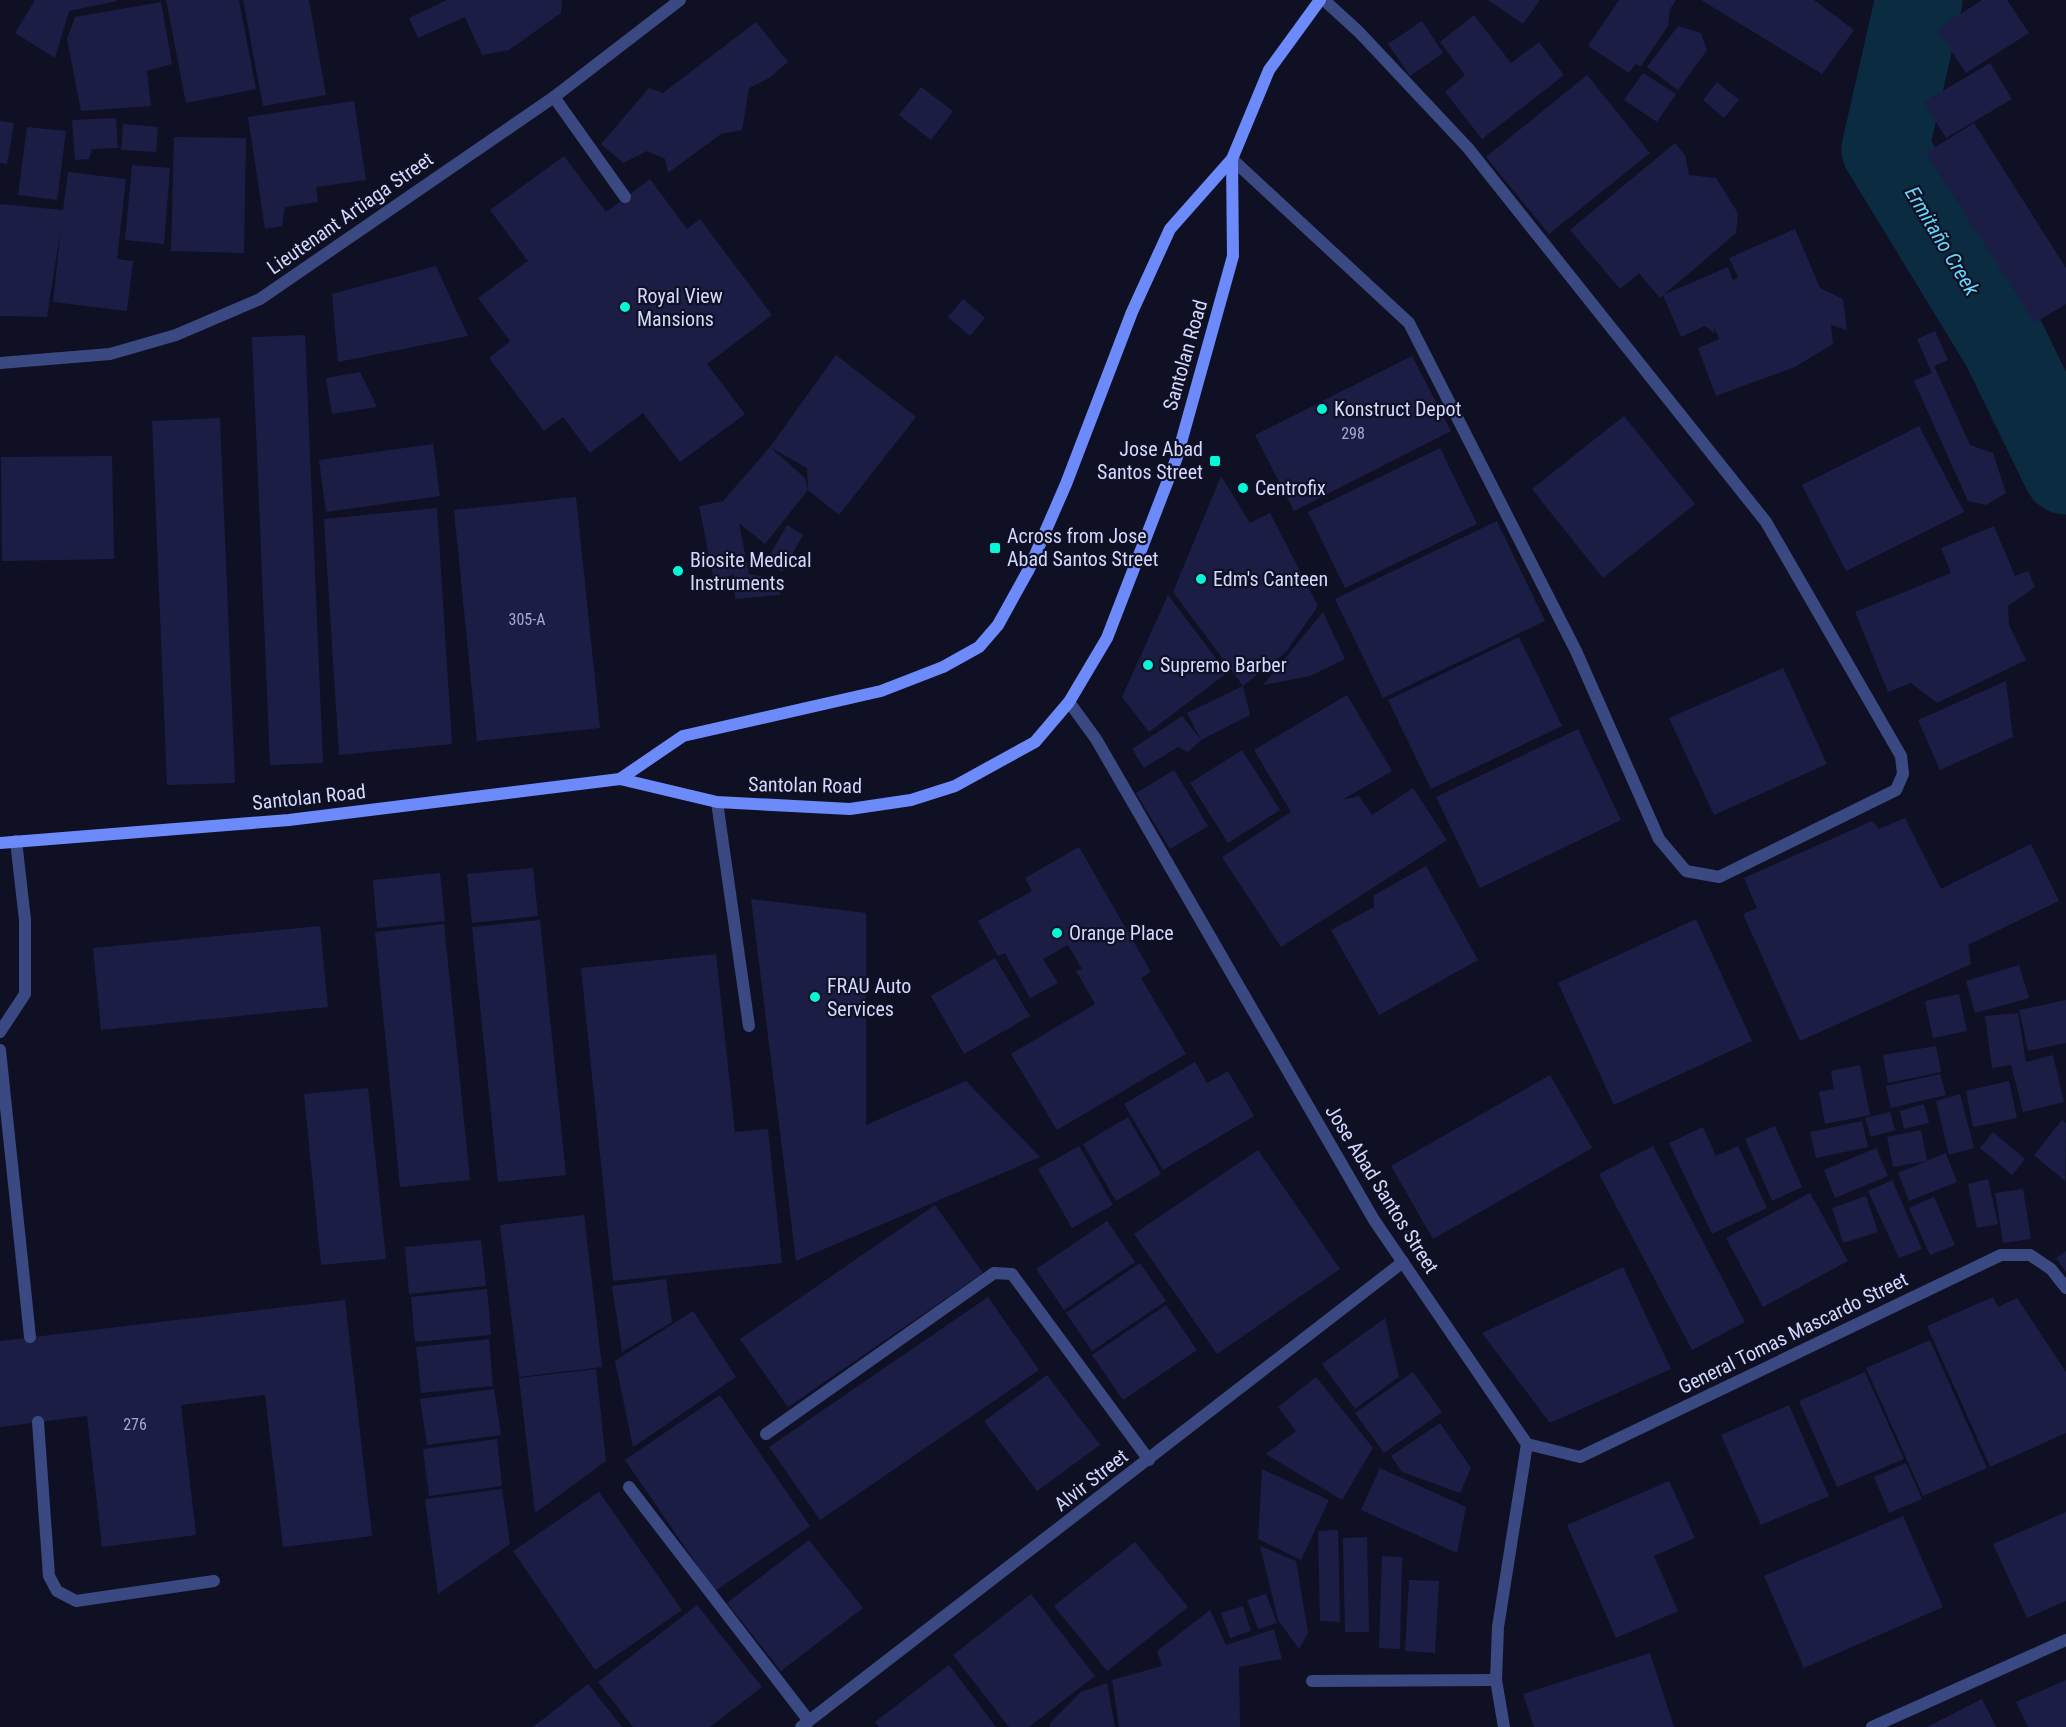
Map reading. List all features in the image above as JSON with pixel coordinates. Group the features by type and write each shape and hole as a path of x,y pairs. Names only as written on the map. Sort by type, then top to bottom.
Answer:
{"main road":[{"name":"Santolan Road","path":"620,779 683,736 881,691 943,667 979,646 998,625 1029,569 1066,483 1132,312 1170,229 1232,159 1269,70 1322,0"},
{"name":"Santolan Road","path":"0,843 289,820 620,779 717,802 850,809 911,800 955,786 1035,742 1069,702 1107,638 1177,457 1233,256 1232,159"}],"street":[{"name":"Lieutenant Artiaga Street","path":"0,363 110,354 176,335 260,299 554,97 680,0"},
{"path":"1232,159 1409,323 1576,651 1659,839 1686,871 1719,877 1896,790 1903,774 1901,756 1766,522 1468,148 1359,32 1322,0"},
{"path":"554,97 625,197"},
{"name":"Jose Abad Santos Street","path":"1069,702 1096,739 1374,1220 1527,1444"},
{"path":"717,802 749,1026"},
{"path":"0,1032 25,994 25,920 16,841"},
{"path":"0,1050 30,1337"},
{"name":"General Tomas Mascardo Street","path":"1527,1444 1580,1457 2001,1255 2030,1255 2051,1269 2066,1288"},
{"name":"Alvir Street","path":"805,1724 1403,1262"},
{"path":"766,1434 994,1273 1012,1274 1149,1460"},
{"path":"39,1422 49,1576 57,1591 76,1601 214,1581"},
{"path":"1504,1727 1496,1680 1498,1627 1527,1444"},
{"path":"629,1487 805,1724"},
{"path":"1872,1727 2066,1640"},
{"path":"1312,1681 1496,1680"}],"building":[{"path":"35,0 117,1 69,11 55,58 15,33"},
{"path":"166,0 239,0 256,89 186,103"},
{"path":"243,0 309,0 326,95 263,106"},
{"path":"447,0 562,0 561,13 509,50 482,55 465,17 418,38 409,18"},
{"path":"1488,0 1540,0 1523,24"},
{"path":"1619,0 1676,0 1670,9 1668,26 1641,66 1635,64 1629,73 1588,46"},
{"path":"1701,0 1814,0 1854,30 1822,74"},
{"path":"1982,0 2007,0 2029,33 1966,73 1937,29"},
{"path":"161,2 172,64 147,71 151,106 81,111 67,39 75,17"},
{"path":"1474,15 1511,63 1539,42 1564,75 1482,139 1445,92 1465,75 1440,42"},
{"path":"1422,21 1443,53 1410,76 1388,44"},
{"path":"756,22 788,62 769,78 749,88 742,130 721,134 668,173 665,159 647,151 623,163 601,144 649,88 663,93"},
{"path":"1678,26 1701,33 1707,50 1678,90 1647,67"},
{"path":"1990,63 2012,99 1946,138 1924,102"},
{"path":"1643,73 1676,94 1657,122 1624,100"},
{"path":"1587,75 1650,153 1549,234 1486,157"},
{"path":"1717,82 1739,100 1724,118 1703,100"},
{"path":"921,87 953,111 931,140 899,115"},
{"path":"354,101 366,180 316,187 318,202 285,207 282,226 265,229 248,117"},
{"path":"116,118 118,148 92,149 89,159 75,160 72,120"},
{"path":"0,121 14,123 7,164 0,163"},
{"path":"1974,123 2066,268 2066,304 2035,323 1926,153"},
{"path":"123,124 158,127 156,152 121,150"},
{"path":"27,127 66,131 57,200 18,195"},
{"path":"174,137 246,138 244,253 171,251"},
{"path":"1675,143 1685,155 1689,175 1716,178 1738,213 1736,233 1660,298 1639,273 1620,289 1570,230"},
{"name":"Royal View Mansions","path":"564,156 606,212 650,179 687,229 700,219 772,315 707,364 745,414 680,462 643,413 590,453 563,417 544,431 489,358 510,341 478,298 528,261 490,210"},
{"path":"132,165 170,168 164,244 125,240"},
{"path":"68,172 126,179 117,259 133,261 127,311 53,302 61,227 47,317 0,316 0,204 63,210"},
{"path":"1795,229 1820,288 1843,299 1847,330 1831,325 1833,344 1795,367 1716,396 1698,348 1719,339 1714,327 1715,334 1705,326 1681,337 1663,295 1728,267 1733,280 1738,277 1729,258"},
{"path":"436,266 468,336 338,362 332,294"},
{"path":"963,299 985,318 970,336 948,317"},
{"path":"1935,331 1948,360 1934,366 1970,445 1993,453 2006,493 1986,505 1968,501 1914,381 1932,373 1917,339"},
{"path":"305,335 323,763 270,765 252,337"},
{"path":"836,355 916,417 839,515 808,490 807,468 770,447"},
{"path":"1412,356 1451,431 1294,511 1255,435"},
{"path":"360,372 377,407 332,414 326,378"},
{"path":"1624,416 1695,504 1603,578 1532,489"},
{"path":"220,418 235,783 167,785 152,421"},
{"path":"1919,426 1964,512 1846,571 1802,485"},
{"path":"433,444 440,496 326,512 319,460"},
{"path":"770,447 805,478 808,490 765,544 739,523 749,574 783,580 780,595 735,599 734,574 714,581 699,506 723,501"},
{"path":"1440,448 1477,524 1345,588 1308,512"},
{"path":"112,456 114,559 2,561 1,457"},
{"path":"1221,476 1250,523 1270,513 1318,606 1286,652 1243,686 1173,592"},
{"path":"576,497 600,728 477,741 454,510"},
{"path":"437,508 452,744 339,755 324,519"},
{"path":"1497,521 1545,621 1383,698 1335,599"},
{"path":"787,525 803,535 782,572 766,562"},
{"path":"1994,526 2015,576 2028,571 2035,587 2008,606 2009,625 2026,660 1937,703 1911,683 1888,692 1855,612 1951,573 1941,548"},
{"path":"1168,595 1227,673 1149,732 1122,697"},
{"path":"1323,612 1345,659 1310,676 1263,685"},
{"path":"1519,637 1562,726 1431,789 1388,700"},
{"path":"1783,668 1827,764 1714,815 1669,718"},
{"path":"2006,681 2013,737 1940,770 1918,720"},
{"path":"1243,686 1250,715 1201,740 1187,713"},
{"path":"1347,695 1392,771 1342,800 1359,796 1372,815 1413,788 1447,840 1281,947 1222,857 1291,812 1254,750"},
{"path":"1182,716 1201,740 1188,752 1178,747 1144,768 1132,749"},
{"path":"1578,729 1621,820 1480,888 1436,797"},
{"path":"1242,750 1280,810 1228,843 1190,783"},
{"path":"1174,770 1208,826 1170,849 1136,793"},
{"path":"1905,818 1941,889 2031,844 2059,901 1968,945 1971,964 1800,1041 1743,914 1757,908 1744,878 1872,821 1879,829"},
{"path":"1079,847 1151,972 1141,978 1186,1054 1057,1130 1011,1054 1095,1004 1076,971 1082,969 1068,945 1043,959 1058,983 1030,998 1005,953 998,956 978,921 1032,891 1025,878"},
{"path":"1426,866 1478,960 1379,1015 1331,930 1374,907 1374,895"},
{"path":"533,868 538,916 472,923 467,874"},
{"path":"440,873 445,921 377,928 373,880"},
{"name":"FRAU Auto Services","path":"751,899 866,913 866,1125 966,1081 1040,1157 796,1261"},
{"path":"1696,919 1752,1041 1614,1105 1558,983"},
{"path":"540,920 566,1175 498,1182 472,927"},
{"path":"444,924 470,1180 400,1187 375,932"},
{"path":"320,926 328,1007 101,1030 93,948"},
{"path":"716,954 735,1132 768,1129 782,1263 613,1281 581,968"},
{"path":"995,958 1030,1016 964,1054 931,996"},
{"path":"2019,965 2029,998 1975,1013 1966,981"},
{"path":"1959,994 1967,1031 1933,1038 1925,1001"},
{"path":"2066,1000 2066,1043 2028,1051 2019,1010"},
{"path":"2018,1013 2026,1062 2053,1055 2064,1102 2023,1112 2011,1065 1992,1068 1985,1016"},
{"path":"1936,1046 1941,1072 1888,1083 1883,1055"},
{"path":"1195,1062 1207,1083 1228,1071 1254,1116 1163,1170 1124,1104"},
{"path":"1860,1065 1870,1115 1825,1124 1819,1092 1834,1089 1831,1071"},
{"path":"1940,1074 1946,1095 1891,1108 1886,1086"},
{"path":"1550,1075 1592,1148 1433,1239 1391,1166"},
{"path":"2009,1081 2017,1118 1973,1127 1966,1091"},
{"path":"368,1088 386,1259 321,1265 304,1094"},
{"path":"1960,1094 1974,1148 1949,1155 1936,1101"},
{"path":"1924,1104 1929,1123 1904,1129 1900,1111"},
{"path":"1890,1112 1895,1130 1871,1137 1865,1118"},
{"path":"1128,1117 1161,1174 1116,1201 1083,1144"},
{"path":"2062,1120 2066,1123 2065,1181 2034,1155"},
{"path":"1862,1121 1868,1147 1816,1158 1810,1132"},
{"path":"1775,1126 1802,1187 1772,1201 1745,1139"},
{"path":"1703,1127 1716,1156 1738,1146 1767,1208 1712,1234 1669,1143"},
{"path":"1921,1130 1927,1161 1893,1167 1887,1137"},
{"path":"1993,1132 2025,1159 2012,1175 1980,1148"},
{"path":"1079,1146 1113,1205 1072,1228 1038,1169"},
{"path":"1653,1146 1745,1322 1692,1350 1599,1174"},
{"path":"1876,1148 1888,1176 1835,1198 1824,1170"},
{"path":"1258,1150 1340,1269 1217,1354 1134,1234"},
{"path":"1946,1153 1957,1182 1909,1201 1898,1173"},
{"path":"1988,1179 1998,1224 1977,1228 1968,1184"},
{"path":"1892,1180 1922,1249 1899,1258 1868,1191"},
{"path":"2023,1189 2031,1239 2003,1243 1995,1193"},
{"path":"1810,1193 1848,1261 1763,1307 1726,1238"},
{"path":"1866,1196 1878,1232 1843,1243 1832,1208"},
{"path":"1934,1197 1955,1245 1930,1255 1909,1208"},
{"path":"935,1205 983,1273 788,1407 740,1339"},
{"path":"584,1215 602,1367 519,1377 500,1225"},
{"path":"1107,1221 1135,1262 1064,1310 1036,1269"},
{"path":"481,1240 486,1286 409,1294 405,1247"},
{"path":"2066,1251 2066,1272 2056,1258"},
{"path":"1140,1263 1166,1301 1092,1351 1066,1313"},
{"path":"1623,1267 1671,1369 1550,1423 1482,1333"},
{"path":"666,1279 672,1322 622,1352 612,1286"},
{"path":"487,1289 491,1335 415,1342 411,1297"},
{"path":"988,1297 1039,1370 820,1520 769,1447"},
{"path":"1993,1297 1998,1307 2017,1298 2066,1372 2066,1433 1990,1467 1927,1326"},
{"path":"345,1300 372,1536 283,1547 265,1395 181,1405 196,1535 102,1547 87,1416 0,1427 0,1341"},
{"path":"1166,1305 1197,1350 1123,1400 1092,1355"},
{"path":"693,1311 736,1377 633,1447 615,1361"},
{"path":"1385,1318 1399,1377 1355,1409 1322,1364"},
{"path":"489,1339 493,1386 421,1393 416,1347"},
{"path":"1930,1340 1987,1468 1923,1496 1866,1368"},
{"path":"596,1369 606,1461 535,1513 519,1378"},
{"path":"1413,1372 1442,1412 1384,1453 1355,1413"},
{"path":"1865,1372 1904,1459 1837,1487 1799,1401"},
{"path":"1047,1375 1100,1445 1037,1491 984,1421"},
{"path":"1316,1377 1373,1448 1342,1500 1266,1454 1296,1431 1278,1407"},
{"path":"494,1389 501,1435 427,1445 420,1399"},
{"path":"720,1395 810,1526 715,1591 625,1460"},
{"path":"1789,1405 1829,1496 1761,1525 1721,1435"},
{"path":"1440,1423 1471,1468 1460,1493 1402,1472 1391,1456"},
{"path":"497,1439 502,1486 429,1496 423,1449"},
{"path":"1906,1463 1922,1499 1889,1513 1874,1477"},
{"path":"1380,1468 1466,1507 1457,1553 1361,1510"},
{"path":"1262,1469 1329,1500 1301,1560 1258,1539"},
{"path":"1669,1481 1695,1538 1654,1556 1678,1611 1616,1638 1567,1525"},
{"path":"502,1489 510,1544 438,1594 425,1499"},
{"path":"599,1492 682,1610 595,1670 513,1551"},
{"path":"2066,1512 2066,1601 2027,1618 1993,1544"},
{"path":"1903,1516 1943,1607 1804,1668 1764,1576"},
{"path":"1338,1530 1340,1622 1320,1621 1318,1531"},
{"path":"1367,1537 1369,1632 1345,1632 1343,1538"},
{"path":"809,1540 863,1608 781,1671 727,1603"},
{"path":"1135,1542 1188,1607 1107,1671 1054,1606"},
{"path":"1260,1546 1296,1561 1308,1633 1299,1649 1278,1620"},
{"path":"1382,1556 1402,1557 1400,1649 1379,1648"},
{"path":"1409,1580 1439,1581 1435,1653 1405,1651"},
{"path":"1031,1594 1095,1676 1029,1727 1009,1727 953,1655"},
{"path":"1266,1594 1277,1623 1258,1629 1247,1600"},
{"path":"697,1605 762,1687 710,1727 633,1727 598,1682"},
{"path":"1243,1606 1251,1631 1230,1638 1221,1613"},
{"path":"1210,1610 1226,1645 1274,1629 1282,1659 1239,1667 1240,1727 1119,1727 1112,1680 1162,1666 1157,1651"},
{"path":"1650,1653 1674,1727 1534,1727 1523,1694"},
{"path":"949,1665 996,1727 879,1727 875,1722"},
{"path":"2066,1680 2066,1727 2028,1727 2016,1702"},
{"path":"1107,1683 1115,1727 1050,1727 1050,1723 1081,1692"},
{"path":"588,1684 622,1727 533,1727"},
{"path":"1982,1699 1996,1727 1927,1727"}],"waterway":[{"name":"Ermitaño Creek","path":"1919,0 1885,149 2004,344 2066,471"}],"place":[{"name":"Royal View Mansions","path":"625,307"},
{"name":"Konstruct Depot","path":"1322,409"},
{"name":"Jose Abad Santos Street","path":"1215,461"},
{"name":"Centrofix","path":"1243,488"},
{"name":"Across from Jose Abad Santos Street","path":"995,548"},
{"name":"Biosite Medical Instruments","path":"678,571"},
{"name":"Edm's Canteen","path":"1201,579"},
{"name":"Supremo Barber","path":"1148,665"},
{"name":"Orange Place","path":"1057,933"},
{"name":"FRAU Auto Services","path":"815,997"}]}
